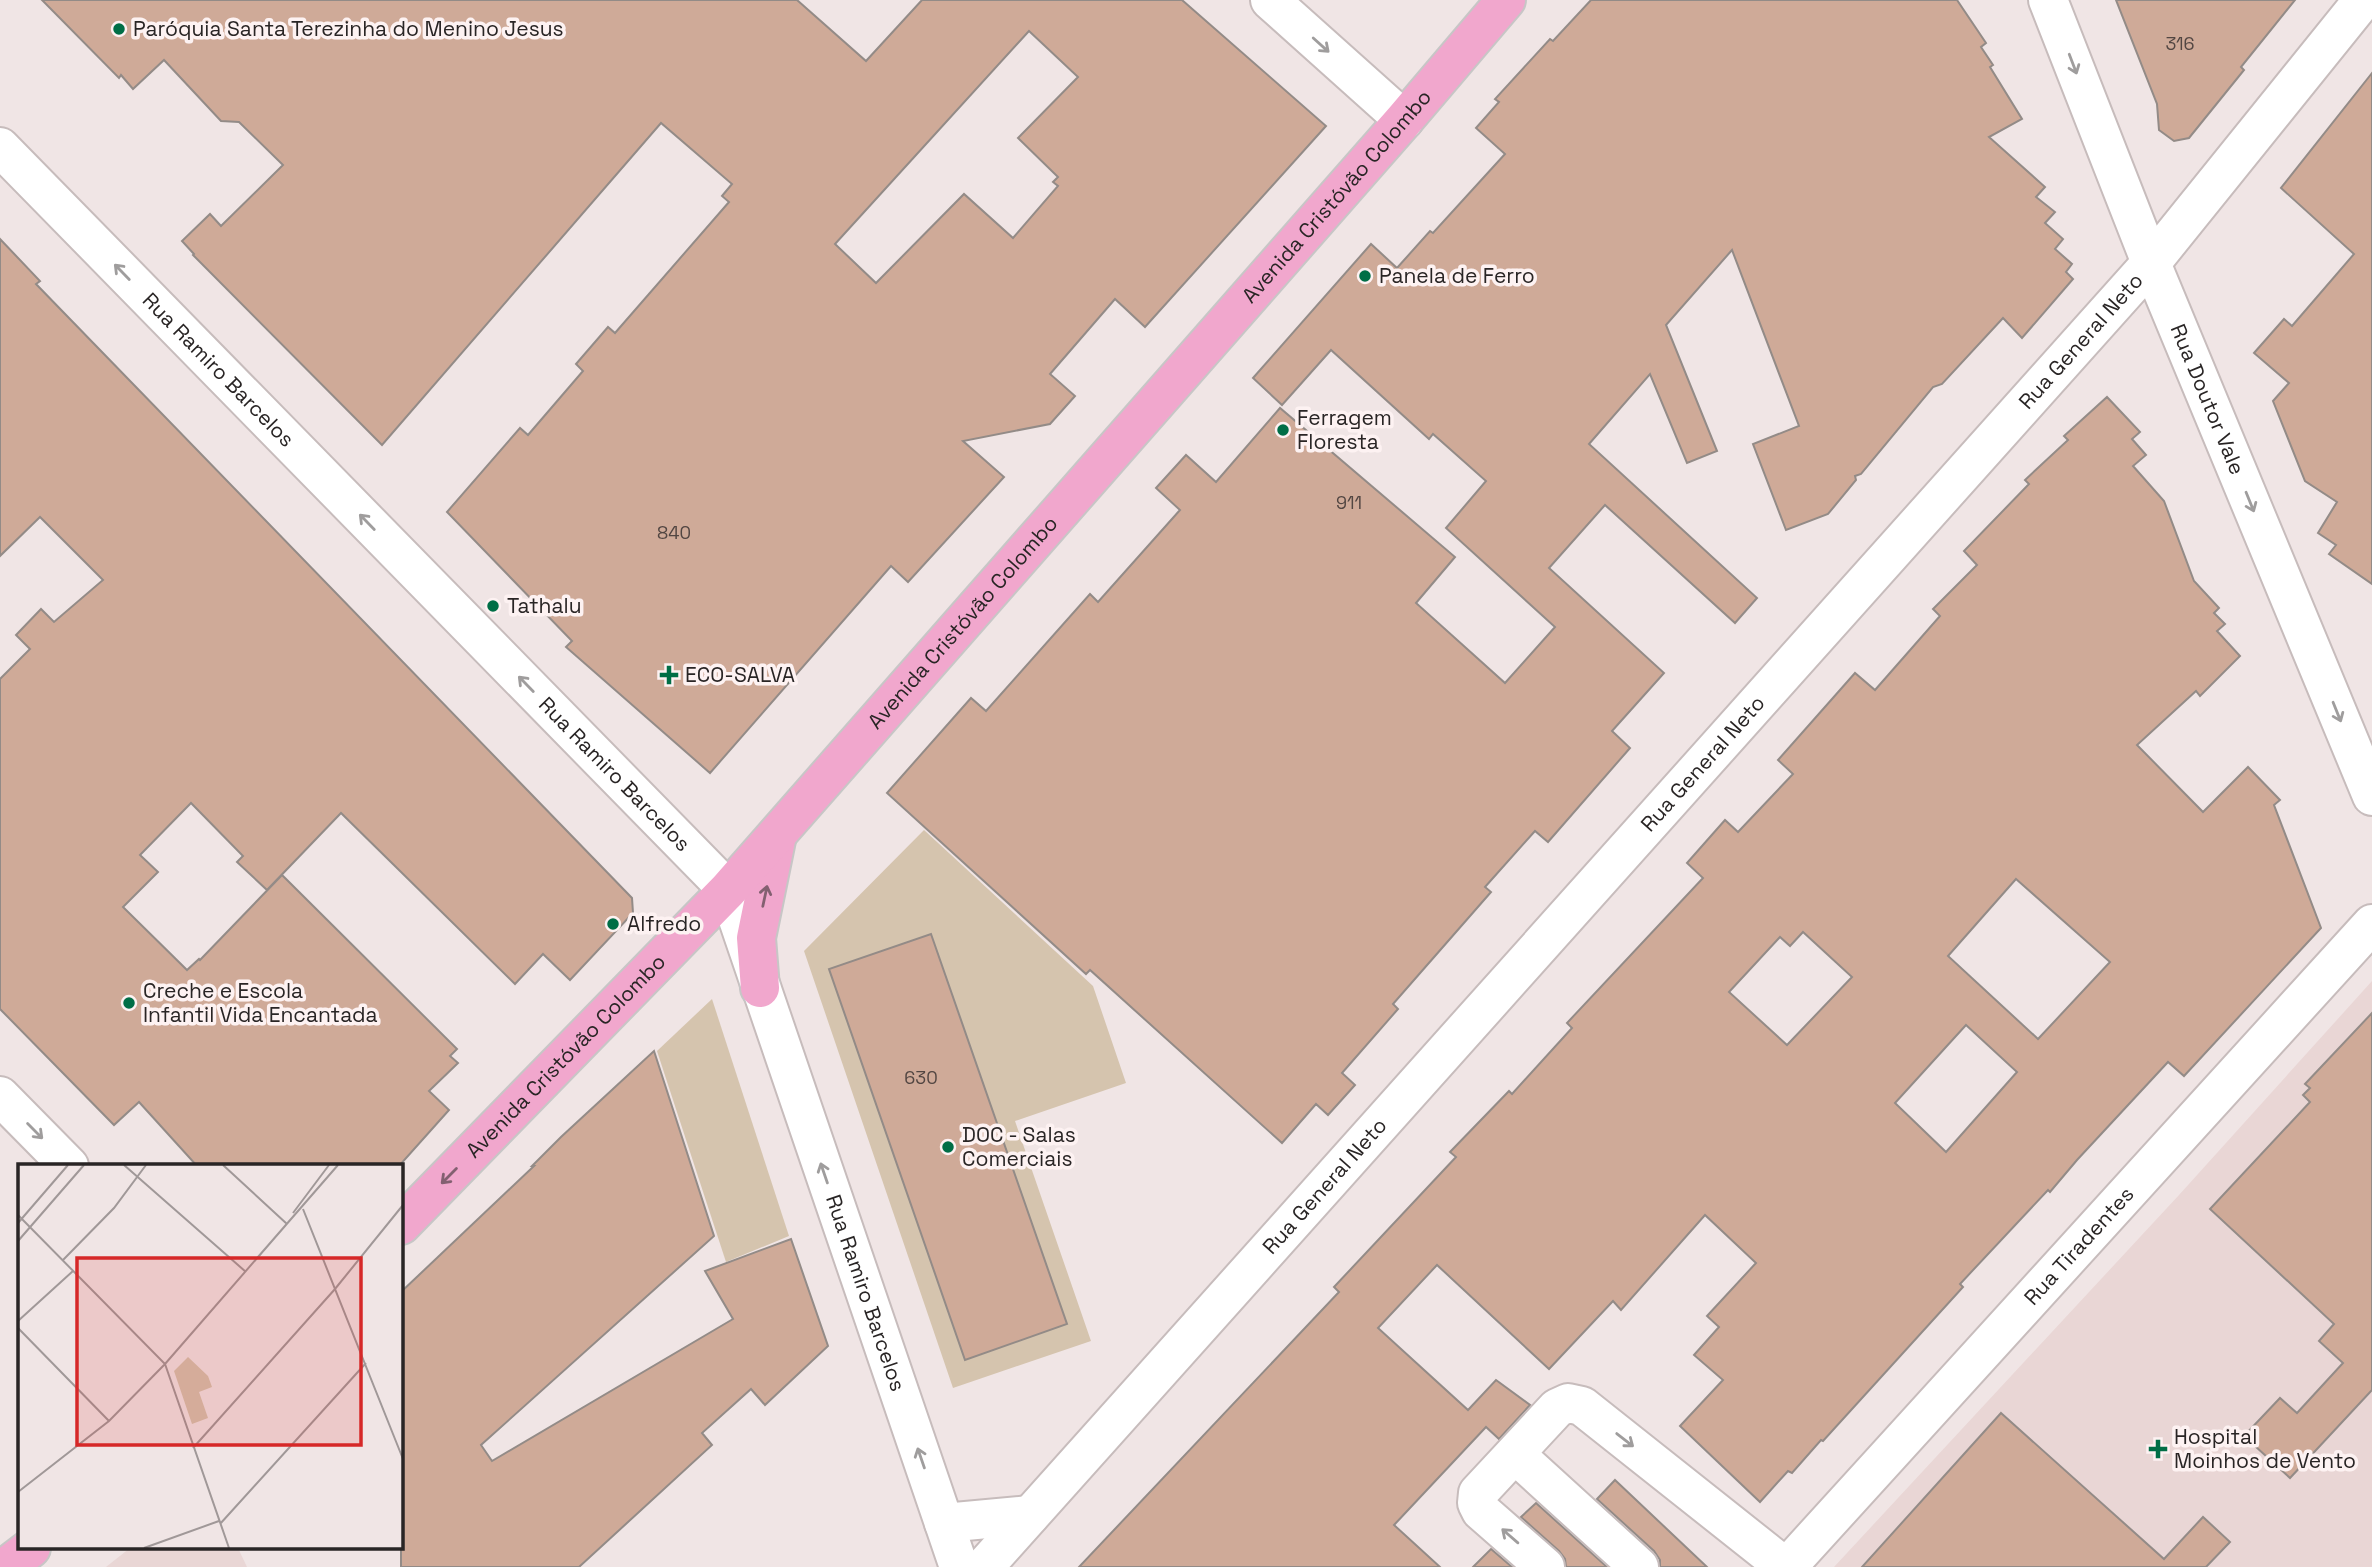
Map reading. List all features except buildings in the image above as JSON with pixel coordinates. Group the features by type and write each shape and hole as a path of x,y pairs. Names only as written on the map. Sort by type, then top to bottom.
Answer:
{"main road":[{"name":"Avenida Cristóvão Colombo","path":"402,1224 728,890 1405,120 1506,0"},
{"path":"760,988 756,938 777,834"},
{"path":"6,1567 28,1550"}],"street":[{"path":"1270,0 1405,120"},
{"name":"Rua Doutor Vale","path":"2048,0 2151,263 2372,796"},
{"name":"Rua General Neto","path":"984,1567 2151,263 2363,0"},
{"name":"Rua Ramiro Barcelos","path":"0,147 728,890 959,1567"},
{"name":"Rua Tiradentes","path":"1793,1565 2372,924"},
{"path":"0,1096 67,1164"},
{"path":"1545,1567 1481,1511 1477,1503 1478,1493 1557,1408 1568,1404 1582,1406 1793,1565"},
{"path":"1516,1455 1639,1567"},
{"path":"944,1522 1030,1515"}],"shaded area":[{"path":"924,830 1093,986 1126,1083 1015,1121 1091,1341 953,1388 804,951"},
{"name":"Hospital Moinhos de Vento","path":"2372,981 2372,1567 1834,1567 2179,1195"},
{"path":"712,999 789,1236 726,1262 657,1051"},
{"path":"127,1550 239,1550 247,1567 106,1567"}],"place":[{"name":"Paróquia Santa Terezinha do Menino Jesus","path":"119,29"},
{"name":"Panela de Ferro","path":"1365,276"},
{"name":"Ferragem Floresta","path":"1283,430"},
{"name":"Tathalu","path":"493,606"},
{"name":"ECO-SALVA","path":"669,675"},
{"name":"Alfredo","path":"613,924"},
{"name":"Creche e Escola Infantil Vida Encantada","path":"129,1003"},
{"name":"DOC - Salas Comerciais","path":"948,1147"},
{"name":"Hospital Moinhos de Vento","path":"2158,1449"}]}
